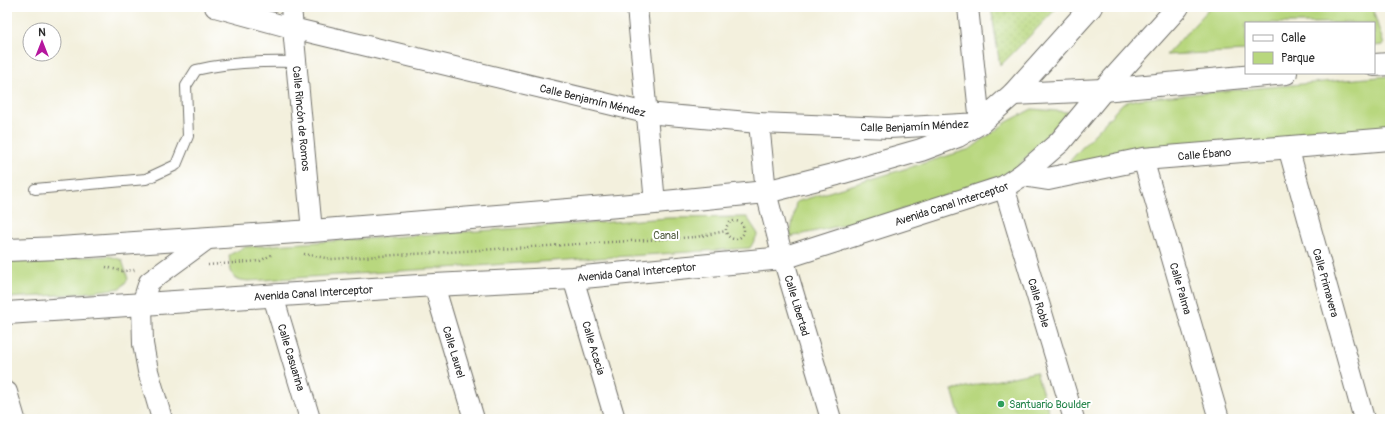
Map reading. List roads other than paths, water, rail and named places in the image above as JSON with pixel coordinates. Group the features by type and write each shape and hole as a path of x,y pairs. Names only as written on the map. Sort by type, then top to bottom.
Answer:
{"main road":[{"path":"7,250 312,231 766,192 921,150 958,136 980,123 1013,94 1091,7"},
{"name":"Avenida Canal Interceptor","path":"7,313 434,285 573,278 783,258 1004,187 1022,175 1060,142 1103,90 1178,7"},
{"path":"1375,65 1390,64"},
{"path":"1013,94 1103,90 1275,74"},
{"name":"Calle Ébano","path":"1022,175 1048,179 1143,159 1390,139"}],"street":[{"name":"Calle Benjamín Méndez","path":"215,7 292,28 646,113 759,123 889,128 980,123"},
{"name":"Calle Rincón de Romos","path":"291,7 312,231"},
{"path":"637,7 655,202"},
{"path":"968,7 980,123"},
{"name":"Calle Libertad","path":"759,123 766,192 783,258 831,419"},
{"name":"Calle Primavera","path":"1288,147 1364,419"},
{"name":"Calle Palma","path":"1143,159 1219,419"},
{"name":"Calle Roble","path":"1004,187 1074,419"},
{"path":"162,419 148,370 143,344 142,304 149,282 209,238"},
{"name":"Calle Acacia","path":"573,278 615,419"},
{"name":"Calle Laurel","path":"434,285 474,419"},
{"name":"Calle Casuarina","path":"273,296 310,419"},
{"path":"7,392 15,419"}],"lane":[{"path":"35,189 146,179 170,168 176,165 188,136 186,86 196,70 218,65 276,61 296,62"}],"place":[{"name":"Santuario Boulder","path":"1001,404"}],"park label":[{"name":"Canal","path":"666,235"}]}
